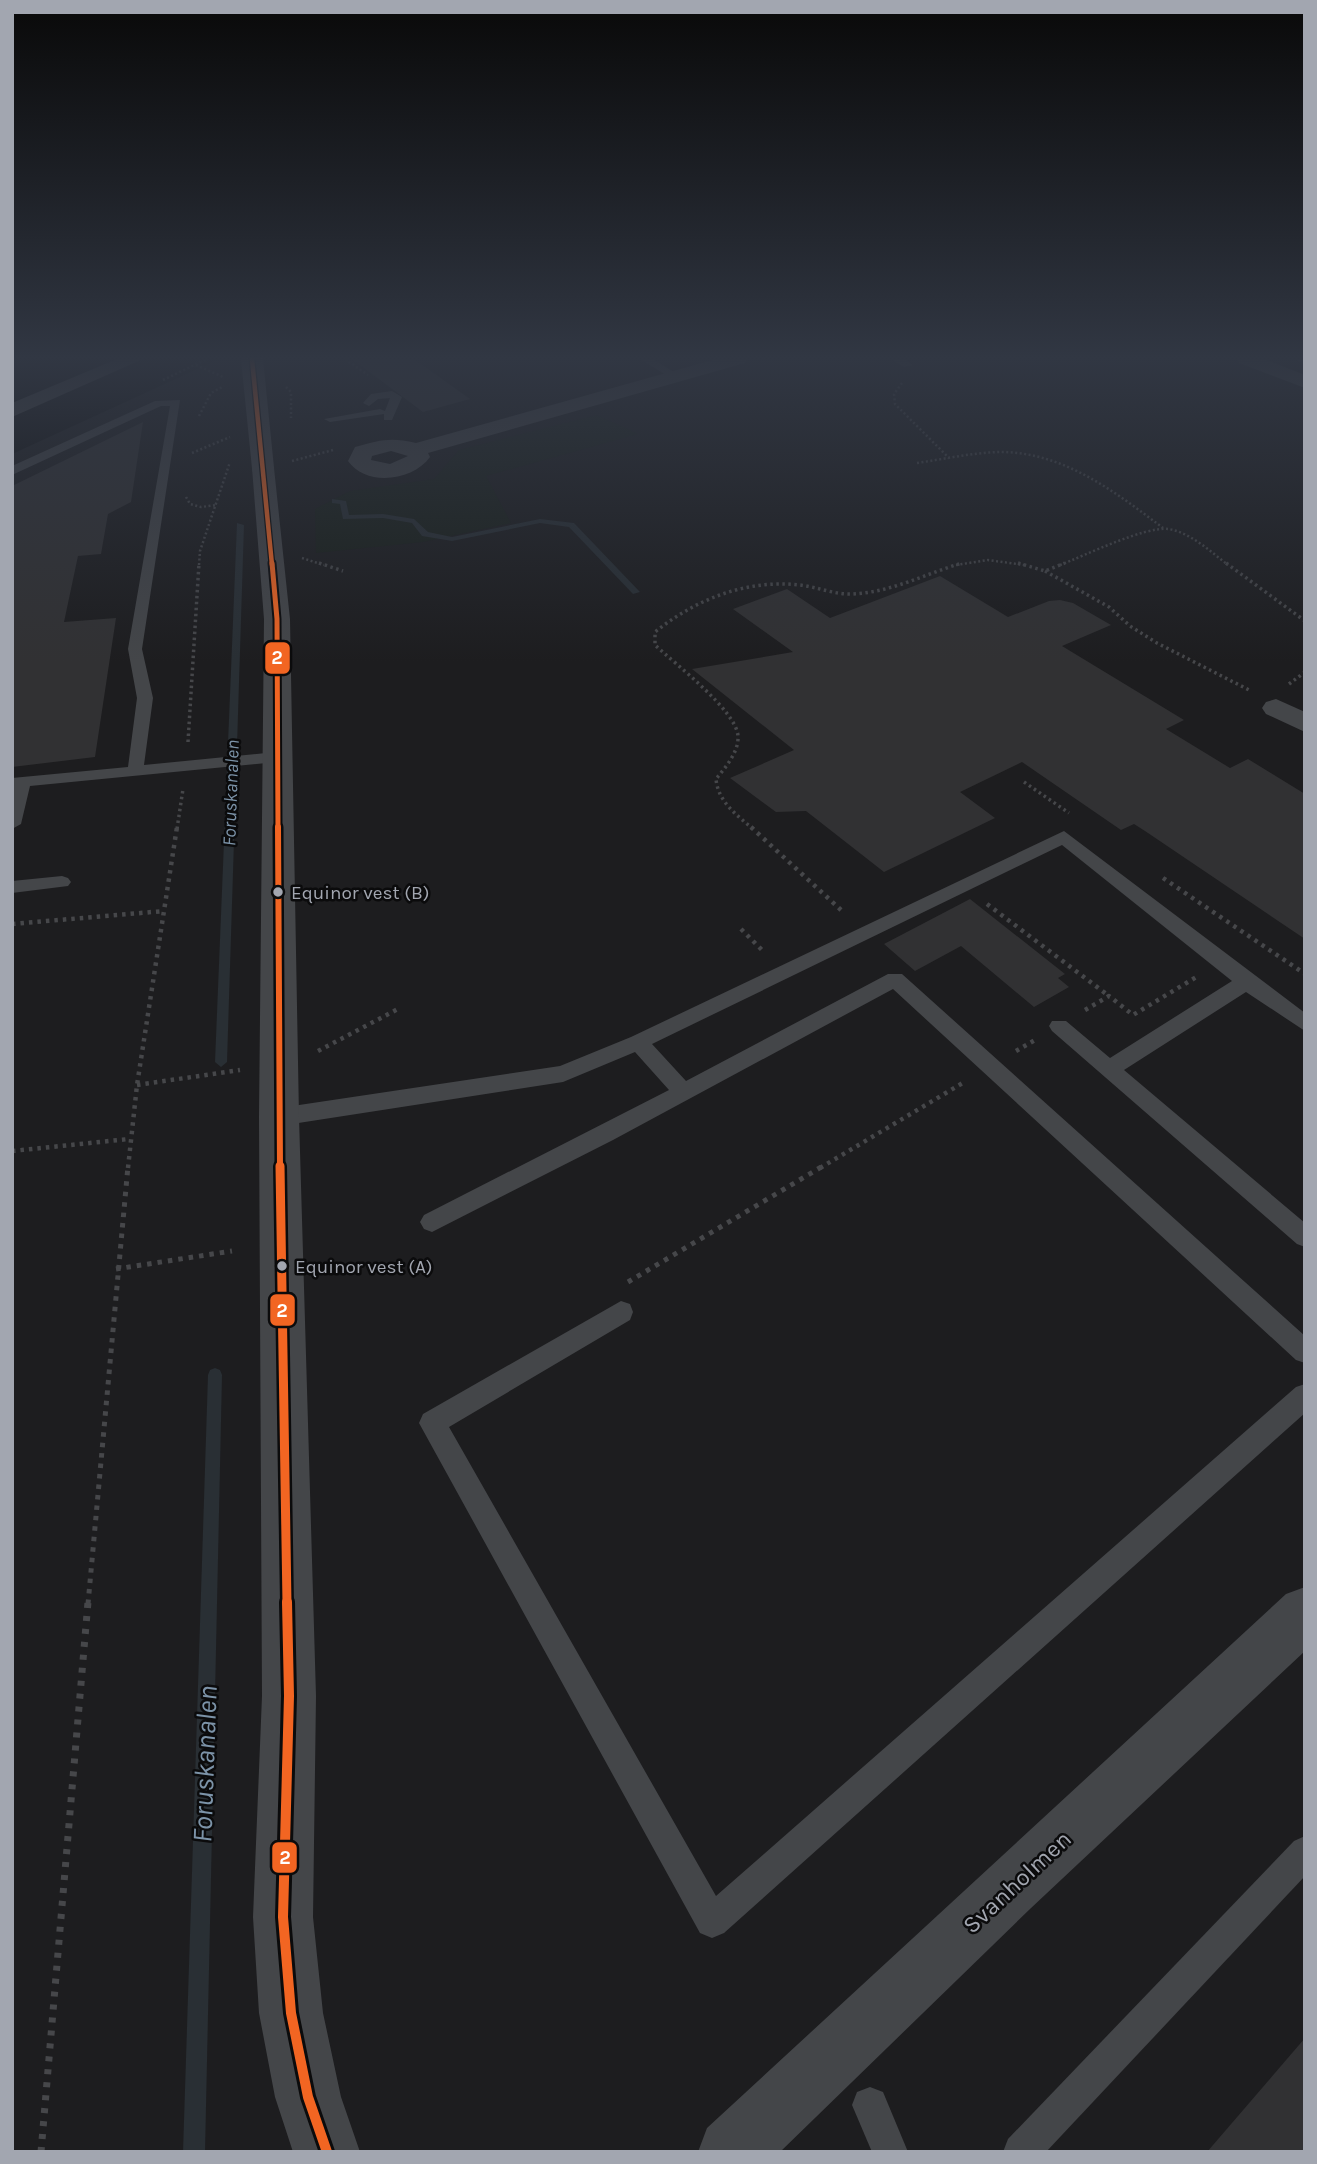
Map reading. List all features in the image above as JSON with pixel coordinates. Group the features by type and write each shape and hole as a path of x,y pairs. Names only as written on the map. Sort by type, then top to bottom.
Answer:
{"street":[{"path":"262,460 276,619 261,758 279,1117 289,1696 283,1917 291,2013 308,2097 327,2152"},
{"path":"1276,708 1305,723"},
{"name":"Svanholmen","path":"731,2152 1009,1888 1251,1668 1305,1613"}],"lane":[{"path":"12,471 36,460"},
{"path":"135,772 145,698 135,649 166,460"},
{"path":"12,824 17,783 261,758"},
{"path":"279,1117 563,1074 638,1042 1064,837 1246,982 1305,1024"},
{"path":"12,887 62,882"},
{"path":"432,1222 895,979 1305,1352"},
{"path":"1110,1068 1246,982"},
{"path":"1059,1026 1305,1237"},
{"path":"638,1042 684,1092"},
{"path":"620,1300 432,1423 712,1921 1305,1396"},
{"path":"1021,2152 1190,1969 1305,1852"},
{"path":"870,2105 890,2152"}],"path":[{"path":"41,2152 116,1269 130,1139 186,767 200,551 231,460"},
{"path":"916,463 936,460"},
{"path":"1048,460 1116,491 1163,528 1191,538 1305,621"},
{"path":"1045,571 1163,528"},
{"path":"290,559 304,558 343,571"},
{"path":"841,910 765,838 733,813 717,792 716,779 730,761 738,737 731,717 655,645 655,632 671,618 723,595 774,583 855,594 883,589 948,565 991,558 1016,560 1045,571 1109,607 1130,626 1157,643 1235,681 1276,708"},
{"path":"963,886 1133,1015 1255,940"},
{"path":"12,924 164,911"},
{"path":"620,1300 991,1066 1109,996"},
{"path":"315,1052 398,1009"},
{"path":"137,1085 251,1069"},
{"path":"12,1151 130,1139"},
{"path":"116,1269 232,1251"}],"shaded area":[{"path":"12,460 1305,460 1305,2152 12,2152"},
{"path":"450,460 544,460 486,476 511,523 423,542 316,553 315,509 350,491 434,479"}],"building":[{"path":"65,460 137,460 131,502 108,514 101,554 78,556 64,622 116,618 95,757 12,767 12,486"},
{"path":"940,576 1008,617 1049,601 1060,600 1073,603 1111,625 1062,646 1184,720 1166,729 1230,768 1248,759 1305,794 1305,939 1134,824 1121,830 1022,762 960,792 995,818 884,872 806,811 776,812 730,778 794,750 692,669 793,652 733,609 787,589 830,618"},
{"path":"970,899 1065,974 1058,978 1069,987 1034,1007 961,946 915,971 884,944"},
{"path":"1305,2038 1305,2152 1207,2152"}],"waterway":[{"path":"335,501 343,503 346,517 383,516 414,521 425,534 452,539 540,521 571,525 636,592"},
{"name":"Foruskanalen","path":"221,1062 240,525"},
{"name":"Foruskanalen","path":"194,2152 215,1375"}],"transit line":[{"name":"2","path":"262,460 277,619 279,1117 289,1696 283,1917 291,2013 308,2097 327,2152"}],"place":[{"name":"Equinor vest (B)","path":"278,892"},
{"name":"Equinor vest (A)","path":"282,1266"}]}
